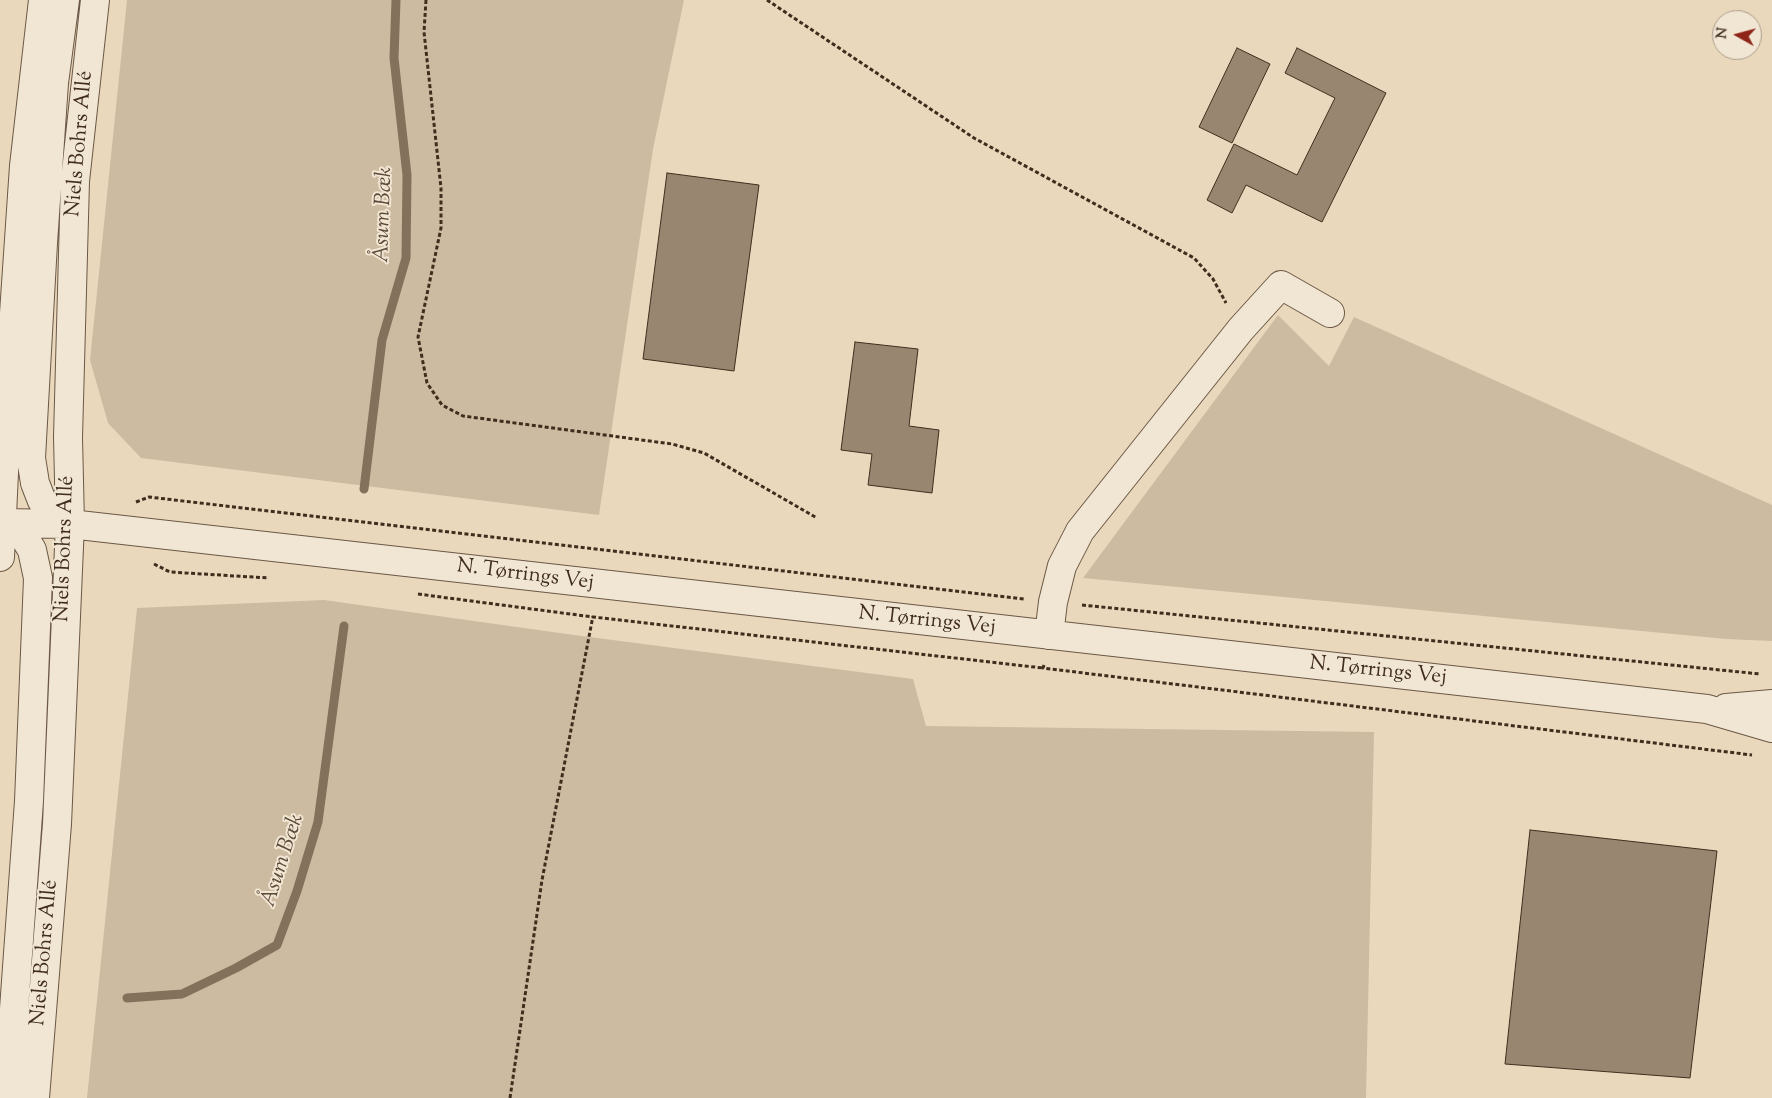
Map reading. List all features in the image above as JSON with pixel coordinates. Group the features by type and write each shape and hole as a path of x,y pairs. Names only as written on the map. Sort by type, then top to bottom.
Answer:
{"street":[{"path":"0,557 0,523 24,166 43,0"},
{"path":"64,0 54,83 42,243 32,458 35,484 42,501 70,524"},
{"name":"Niels Bohrs Allé","path":"35,1098 56,824 70,524 68,437 75,181 95,0"},
{"path":"1049,635 1053,602 1062,566 1080,531 1241,329 1281,285 1330,313"},
{"path":"0,523 23,535 32,550 38,578 29,801 13,1023 10,1098"},
{"name":"N. Tørrings Vej","path":"0,523 70,524 1707,710 1772,728"},
{"name":"N. Tørrings Vej","path":"1707,710 1772,704"}],"path":[{"path":"426,0 424,32 441,188 441,228 418,336 427,383 442,405 463,416 672,444 704,453 817,518"},
{"path":"768,0 974,138 1194,258 1213,280 1241,329"},
{"path":"131,503 149,498 1053,602 1770,675"},
{"path":"510,1098 542,880 599,585"},
{"path":"1049,635 1043,668 1753,755"}],"shaded area":[{"path":"127,0 684,0 653,149 599,515 141,458 108,423 90,360"},
{"path":"1278,315 1329,366 1354,317 1772,505 1772,641 1726,639 1083,578"},
{"path":"324,600 913,679 926,726 1374,732 1366,1098 87,1098 137,608"}],"building":[{"path":"1237,48 1270,64 1232,143 1199,127"},
{"path":"1297,48 1386,93 1322,222 1246,185 1232,213 1207,200 1234,144 1297,175 1335,98 1285,73"},
{"path":"667,173 759,185 734,371 643,359"},
{"path":"855,342 918,349 909,426 939,430 932,493 868,485 872,454 841,450"},
{"path":"1530,830 1717,851 1690,1078 1505,1064"}],"waterway":[{"name":"Åsum Bæk","path":"364,489 382,340 406,258 407,175 394,58 396,0"},
{"name":"Åsum Bæk","path":"127,998 182,994 236,968 277,945 297,891 318,822 344,626"}]}
